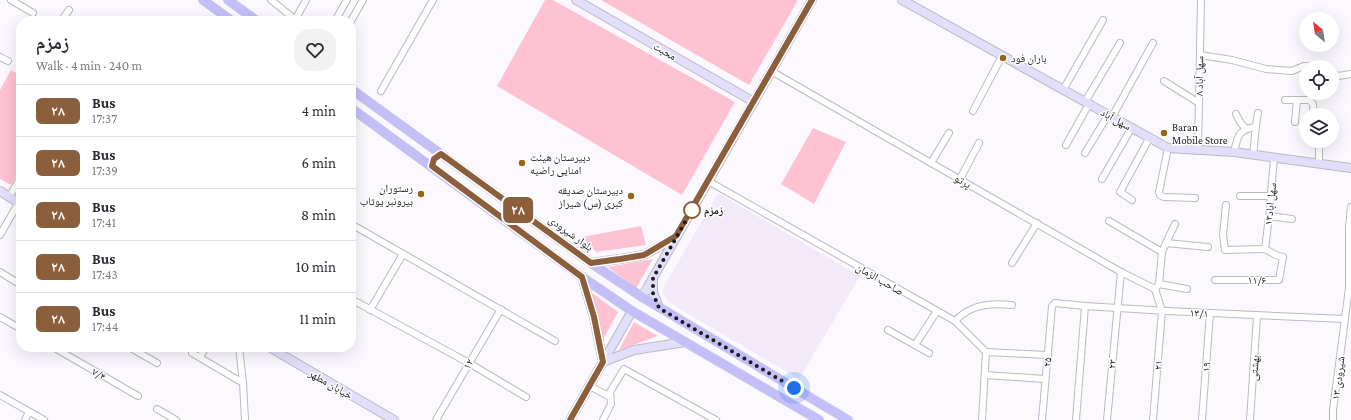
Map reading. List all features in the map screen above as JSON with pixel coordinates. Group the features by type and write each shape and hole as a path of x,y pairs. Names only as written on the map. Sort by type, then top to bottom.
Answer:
{"main road":[{"path":"203,0 225,16"},
{"path":"228,0 250,16"},
{"name":"بلوار شیرودی","path":"356,93 591,263 642,297 848,420"},
{"path":"356,112 582,277 632,311 819,420"},
{"path":"421,159 428,153 430,145"},
{"path":"432,166 434,159 441,154"}],"street":[{"path":"11,0 33,13"},
{"path":"271,0 291,16"},
{"path":"298,16 306,0"},
{"path":"338,16 347,0"},
{"path":"354,16 363,0"},
{"path":"381,91 433,0"},
{"name":"محبت","path":"576,0 754,102"},
{"path":"642,297 812,0"},
{"name":"سهل آباد","path":"902,0 1168,148 1234,152 1351,168"},
{"name":"سهل آباد ۸","path":"1198,149 1201,2"},
{"path":"65,16 69,10"},
{"path":"1063,90 1103,20"},
{"path":"1066,145 1120,43"},
{"path":"1086,153 1110,116 1153,43"},
{"path":"1200,55 1232,60 1266,69 1292,71 1299,68"},
{"path":"973,111 1002,56"},
{"path":"0,57 8,61"},
{"name":"پرتو","path":"771,71 1121,272 1157,286 1188,289"},
{"path":"1339,76 1351,74"},
{"path":"1164,81 1199,103"},
{"path":"1285,100 1309,100 1312,101 1312,108"},
{"path":"1295,122 1297,100"},
{"path":"1253,155 1255,127 1258,113"},
{"path":"1236,114 1240,122 1246,128"},
{"path":"1102,179 1132,127"},
{"path":"1234,152 1239,134 1246,128 1255,127"},
{"path":"931,163 949,133"},
{"path":"1132,200 1120,192 1150,137"},
{"path":"960,179 979,143"},
{"path":"1168,148 1159,192 1160,195 1164,197 1195,198"},
{"path":"1319,148 1319,164"},
{"name":"سهل اباد۱۳","path":"1265,249 1274,158"},
{"name":"صاحب الزمان","path":"708,181 955,321 986,352"},
{"path":"9,197 16,185"},
{"path":"0,191 16,201"},
{"path":"1240,196 1271,196"},
{"path":"1226,205 1223,235 1225,250 1265,249"},
{"name":"شیرودی ۱۳","path":"1333,420 1333,410 1350,288 1349,228 1351,207"},
{"path":"0,235 16,209"},
{"path":"1269,216 1292,219"},
{"path":"1109,221 1162,252"},
{"path":"1012,263 1036,223"},
{"path":"1162,311 1157,286 1162,252 1175,224"},
{"path":"356,227 555,342"},
{"path":"591,263 644,255 676,236"},
{"path":"1166,243 1208,247"},
{"name":"۱۱/۶","path":"1215,280 1279,280 1283,257 1265,249"},
{"path":"370,310 403,254"},
{"path":"0,272 16,282"},
{"name":"۲۳","path":"1106,420 1121,272"},
{"path":"582,277 594,317 603,362"},
{"path":"653,278 653,293 659,308"},
{"path":"356,302 469,363 526,397"},
{"path":"955,321 962,314 978,307 995,304 1012,305"},
{"name":"۱۳/۱","path":"1053,304 1345,320"},
{"name":"۲۵","path":"1042,420 1053,304"},
{"path":"1076,420 1085,306"},
{"name":"۱۲","path":"436,420 501,310"},
{"path":"570,420 632,311"},
{"path":"915,345 937,311"},
{"name":"۲۱","path":"1153,420 1162,311"},
{"name":"۱۹","path":"1202,420 1210,313"},
{"name":"بهشتی","path":"1250,420 1258,316"},
{"path":"0,317 16,326"},
{"path":"888,330 929,353"},
{"path":"603,362 634,350 685,342"},
{"name":"۷/۴","path":"66,352 138,396"},
{"path":"138,352 157,363"},
{"path":"200,357 203,352"},
{"path":"240,352 245,420"},
{"name":"خیابان مطهر","path":"277,352 394,420"},
{"path":"982,420 986,352 1048,355"},
{"path":"192,353 243,383"},
{"path":"603,420 611,404 610,392 624,369 716,420"},
{"path":"985,375 1045,379"},
{"path":"590,386 610,397"},
{"path":"0,395 44,420"},
{"path":"157,409 176,420"},
{"path":"25,420 29,412"}],"shaded area":[{"path":"545,0 553,0 735,102 682,195 497,86"},
{"path":"601,0 798,0 749,85"},
{"path":"11,70 16,73 16,176 11,185 0,179 0,90"},
{"path":"813,128 846,142 814,204 781,184"},
{"path":"718,193 860,276 799,379 668,302 662,290"},
{"path":"641,226 646,245 596,252 582,237"},
{"path":"653,259 636,288 608,267"},
{"path":"592,293 618,312 603,340 599,316"},
{"path":"634,322 658,336 619,350"}],"bus line":[{"name":"۲۸","path":"570,420 603,362 594,317 582,277 432,166 434,159 441,154 591,263 644,255 676,236 812,0"}],"place":[{"name":"باران فود","path":"1003,58"},
{"name":"Baran Mobile Store","path":"1164,133"},
{"name":"دبیرستان هیئت امنایی راضیه","path":"522,163"},
{"name":"رستوران بیرونبر یوتاب","path":"421,194"},
{"name":"دبیرستان صدیقه کبری (س) شیراز","path":"631,196"},
{"name":"زمزم","path":"692,210"}],"route":[{"path":"692,210 653,278 653,293 659,308 794,388"}]}
